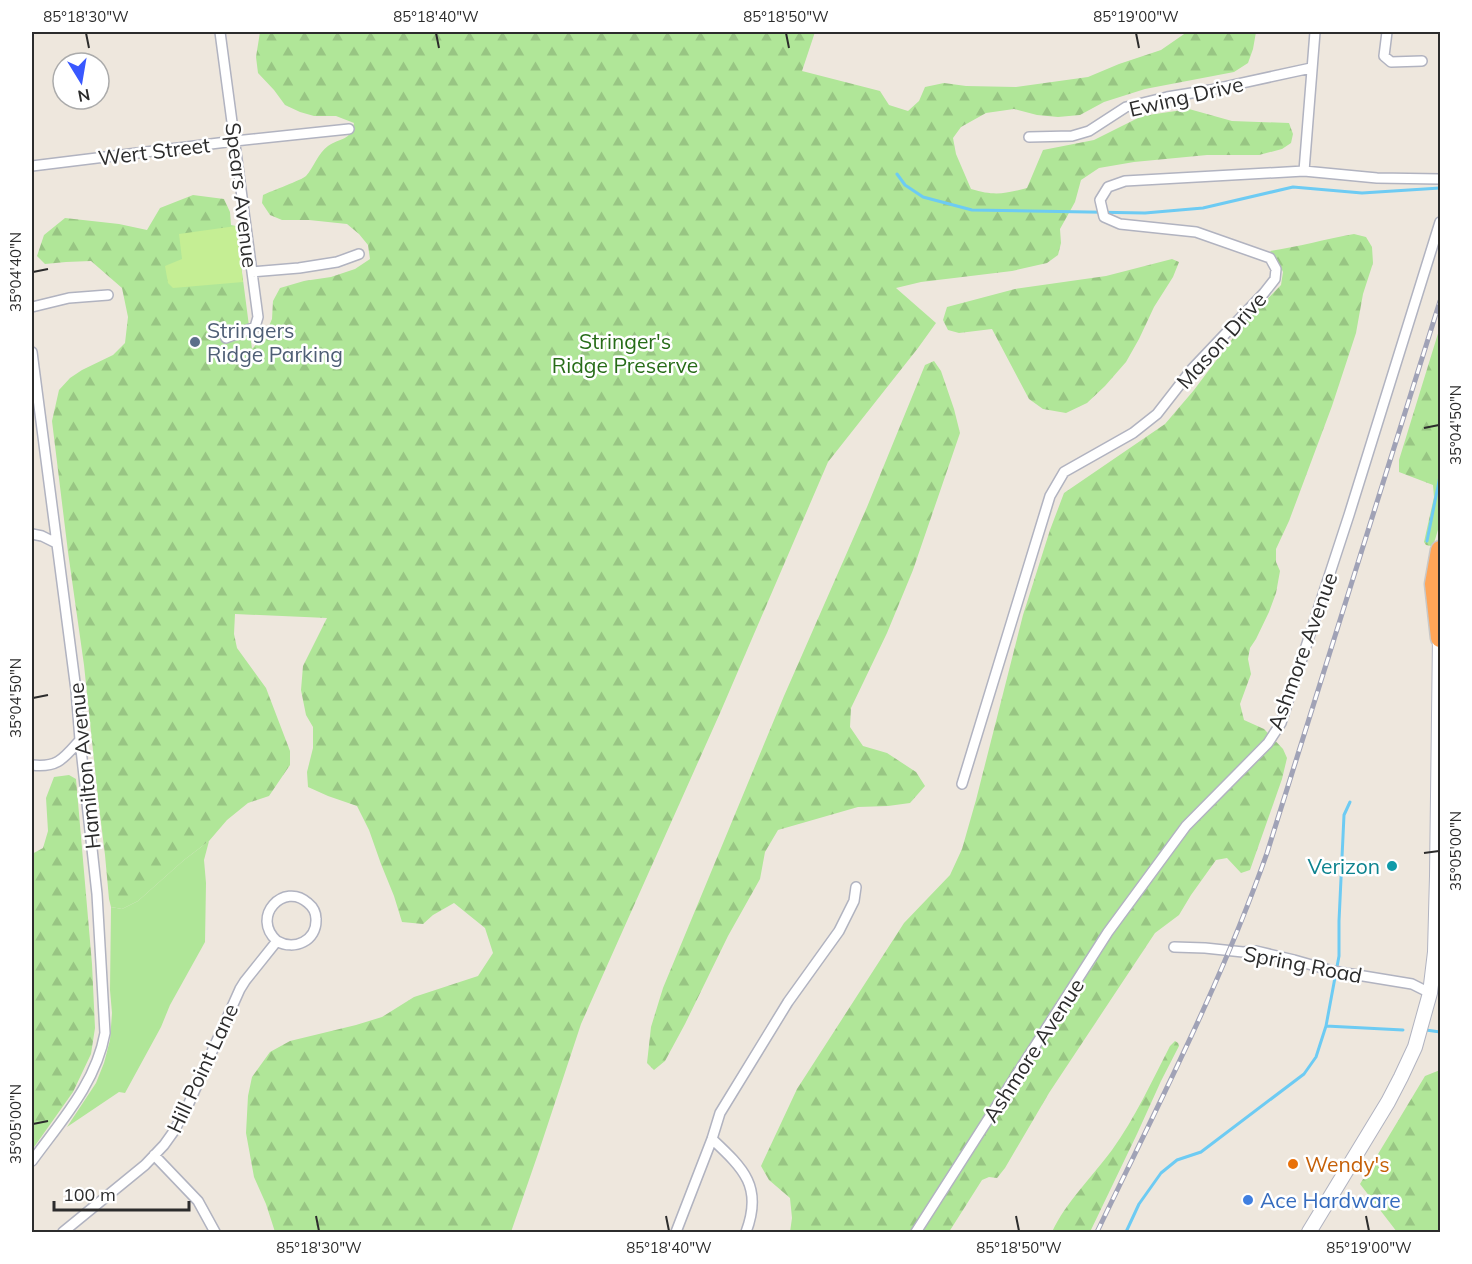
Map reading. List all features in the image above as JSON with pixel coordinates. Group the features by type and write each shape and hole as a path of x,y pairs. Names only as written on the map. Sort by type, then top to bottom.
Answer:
{"highway":[{"path":"1440,550 1434,584 1440,637"}],"main road":[{"path":"1309,1233 1401,1077 1415,1047 1430,993 1438,952 1440,637"},
{"path":"1430,993 1440,982"}],"street":[{"name":"Spears Avenue","path":"220,32 258,317 255,327 226,338"},
{"path":"1304,171 1315,32"},
{"path":"1387,32 1384,56 1391,62 1422,61"},
{"name":"Ewing Drive","path":"1029,137 1072,136 1089,132 1126,107 1311,68"},
{"name":"Wert Street","path":"32,166 349,129"},
{"name":"Mason Drive","path":"962,784 1050,496 1064,472 1133,433 1157,414 1192,369 1275,279 1276,269 1270,258 1196,232 1120,225 1104,217 1100,200 1108,187 1125,181 1304,171 1377,178 1440,179"},
{"name":"Ashmore Avenue","path":"916,1233 1108,932 1186,826 1268,743 1281,723 1349,516 1440,222"},
{"path":"252,272 337,262 359,254"},
{"path":"32,307 69,298 108,295"},
{"name":"Hamilton Avenue","path":"32,352 76,690 98,894 105,1033 100,1056 86,1086 32,1161"},
{"path":"32,534 56,543"},
{"path":"32,765 55,764 65,758 80,740"},
{"path":"676,1233 720,1113 788,1002 839,931 854,901 856,887"},
{"path":"289,897 297,897 306,902 316,918 315,928 310,937 295,945 277,941 270,934 267,924 272,905 289,897"},
{"name":"Hill Point Lane","path":"63,1233 164,1145 182,1117 240,989 277,941"},
{"name":"Spring Road","path":"1174,947 1256,951 1333,971 1412,984 1430,993"},
{"path":"712,1139 729,1156 751,1187 753,1211 746,1233"},
{"path":"154,1155 198,1201 214,1233"}],"green space":[{"name":"Stringer's Ridge Preserve","path":"260,32 815,32 802,71 880,91 889,105 908,111 919,101 925,87 944,83 1016,87 1088,77 1161,50 1187,32 1256,32 1248,63 1234,72 1145,89 1104,102 1080,115 1058,117 1014,109 986,113 961,127 953,138 956,154 971,189 986,193 999,193 1027,188 1043,150 1094,140 1142,116 1189,109 1232,121 1289,123 1293,134 1291,143 1282,149 1259,155 1207,155 1099,168 1081,180 1075,202 1060,229 1061,243 1058,255 1047,263 1012,271 921,282 896,288 936,323 828,462 720,713 581,1024 511,1232 275,1232 254,1177 246,1133 248,1096 252,1077 270,1052 290,1041 382,1017 414,997 478,976 493,953 485,928 454,903 433,915 423,924 402,922 369,830 357,806 308,787 307,772 313,748 313,727 306,715 301,690 303,666 327,618 235,614 234,634 237,648 266,688 290,751 290,765 269,796 248,803 227,820 209,841 138,901 122,909 111,907 109,899 84,665 52,421 59,390 70,378 113,355 125,343 128,317 122,288 91,261 45,264 37,256 44,235 65,218 119,224 147,230 160,208 193,195 224,199 230,212 231,225 236,226 252,349 265,335 272,319 273,301 280,288 331,277 355,269 370,259 368,245 347,224 282,220 270,215 262,203 263,195 306,176 325,149 347,136 354,123 336,116 314,116 285,105 258,73 256,57"},
{"path":"236,226 243,282 173,288 168,283 165,266 182,259 179,234"},
{"path":"1354,234 1366,237 1372,247 1373,263 1363,294 1356,333 1332,406 1289,521 1276,549 1276,562 1280,571 1276,593 1250,648 1248,659 1251,674 1240,704 1244,720 1264,729 1283,749 1287,758 1282,779 1250,870 1241,873 1227,858 1216,860 1179,915 1155,933 1049,1093 1005,1168 997,1178 989,1177 982,1180 949,1232 790,1232 792,1218 790,1198 769,1180 761,1166 797,1089 904,923 950,875 962,849 1023,615 1064,493 1165,424 1194,390 1245,322 1281,285 1283,272 1270,251"},
{"path":"1172,259 1179,262 1173,277 1154,307 1126,362 1087,403 1066,413 1043,409 1029,399 992,329 959,333 948,330 943,320 947,307 1015,289 1106,276"},
{"path":"1440,327 1440,523 1431,546 1424,542 1434,497 1433,485 1399,472 1399,460"},
{"path":"934,361 941,371 960,433 913,570 887,633 851,708 850,727 863,746 887,753 916,772 925,786 910,803 858,807 778,830 765,852 760,879 728,936 665,1061 654,1070 647,1063 651,1027 663,988 925,365"},
{"path":"69,775 76,779 92,964 95,1028 91,1054 73,1092 32,1150 32,854 43,848 48,831 46,798 54,777"},
{"path":"209,841 204,860 205,942 125,1093 119,1092 67,1127 96,1083 110,1040 111,907 122,909 138,901"},
{"path":"1175,1041 1179,1046 1090,1232 1052,1232 1072,1200 1120,1138 1170,1046"},
{"path":"1440,1070 1440,1232 1397,1232 1360,1184 1425,1076"}],"waterway":[{"path":"897,174 905,185 923,197 972,210 1145,213 1203,208 1293,187 1362,193 1440,188"},
{"path":"1427,541 1440,476"},
{"path":"1126,1232 1139,1204 1161,1173 1177,1160 1201,1152 1304,1074 1316,1057 1326,1026 1339,956 1344,815 1350,802"},
{"path":"1326,1026 1403,1030"},
{"path":"1426,1030 1440,1032"}],"railway":[{"path":"1097,1232 1209,998 1249,902 1267,853 1440,301"}],"place":[{"name":"Stringers Ridge Parking","path":"195,342"},
{"name":"Verizon","path":"1392,866"},
{"name":"Wendy's","path":"1293,1164"},
{"name":"Ace Hardware","path":"1248,1200"}]}
